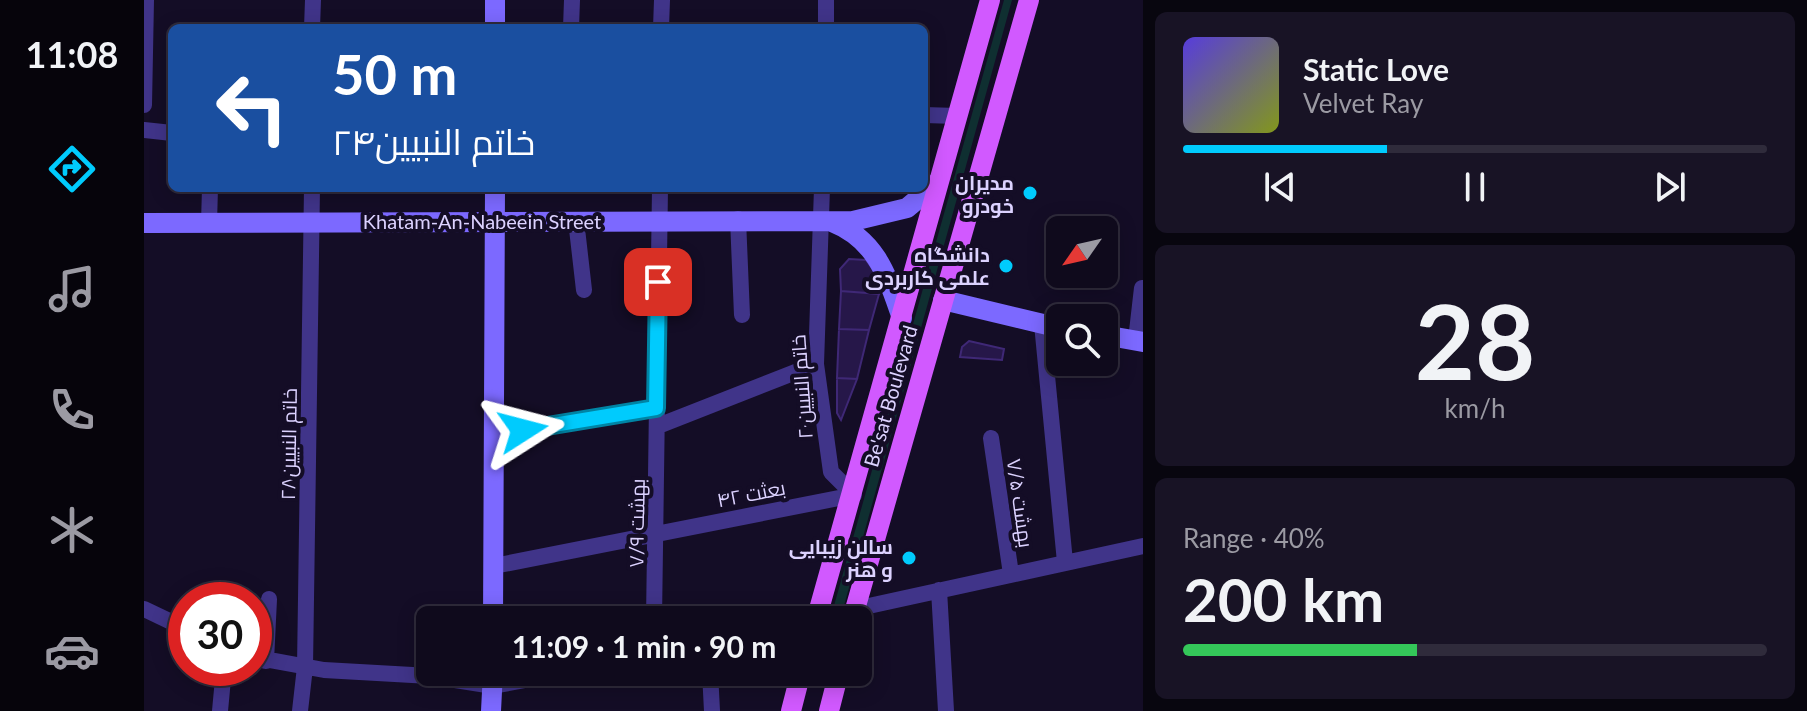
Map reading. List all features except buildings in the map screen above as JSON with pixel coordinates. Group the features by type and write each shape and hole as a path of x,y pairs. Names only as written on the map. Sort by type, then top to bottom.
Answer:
{"main road":[{"name":"Be'sat Boulevard","path":"820,606 854,495 990,0"},
{"name":"Be'sat Boulevard","path":"857,606 1029,0"},
{"path":"791,711 797,686"},
{"path":"829,711 835,686"}],"street":[{"path":"144,105 146,0"},
{"path":"312,24 313,0"},
{"path":"495,0 495,24"},
{"path":"571,24 572,0"},
{"path":"661,24 662,0"},
{"path":"826,0 826,24"},
{"path":"928,115 957,116"},
{"path":"144,130 168,133"},
{"name":"Khatam-An-Nabeein Street","path":"928,190 938,182"},
{"path":"209,223 210,192"},
{"name":"خاتم النبیین۲۸","path":"300,711 305,667 312,192"},
{"path":"493,606 495,192"},
{"name":"بهشت ۷/۹","path":"654,606 660,192"},
{"name":"خاتم النبیین۲۰","path":"822,192 816,364 831,472 854,495"},
{"name":"Khatam-An-Nabeein Street","path":"144,223 821,218 853,221 892,214 907,208 926,192"},
{"path":"821,218 850,230 868,244 887,276 902,318"},
{"path":"738,219 742,315"},
{"path":"576,220 584,290"},
{"path":"1118,337 1139,341 1142,288"},
{"path":"943,300 1046,325"},
{"path":"658,426 816,364"},
{"path":"1052,376 1053,443 1065,562"},
{"path":"496,434 656,408"},
{"name":"بهشت ۷/۵","path":"991,438 1011,574"},
{"name":"بعثت ۴۲","path":"494,566 854,495"},
{"path":"872,610 939,590 1143,546"},
{"path":"939,590 946,711"},
{"path":"144,609 168,620"},
{"path":"272,661 305,667 416,675"},
{"path":"220,711 222,686"},
{"path":"491,711 493,686"},
{"path":"711,686 712,711"}],"green space":[{"path":"1004,0 1012,0 844,606 834,606"}],"place":[{"name":"مدیران خودرو","path":"1030,193"},
{"name":"دانشگاه علمی کاربردی","path":"1006,266"},
{"name":"سالن زیبایی و هنر","path":"909,558"}],"route":[{"path":"523,430 656,408 658,282"}]}
